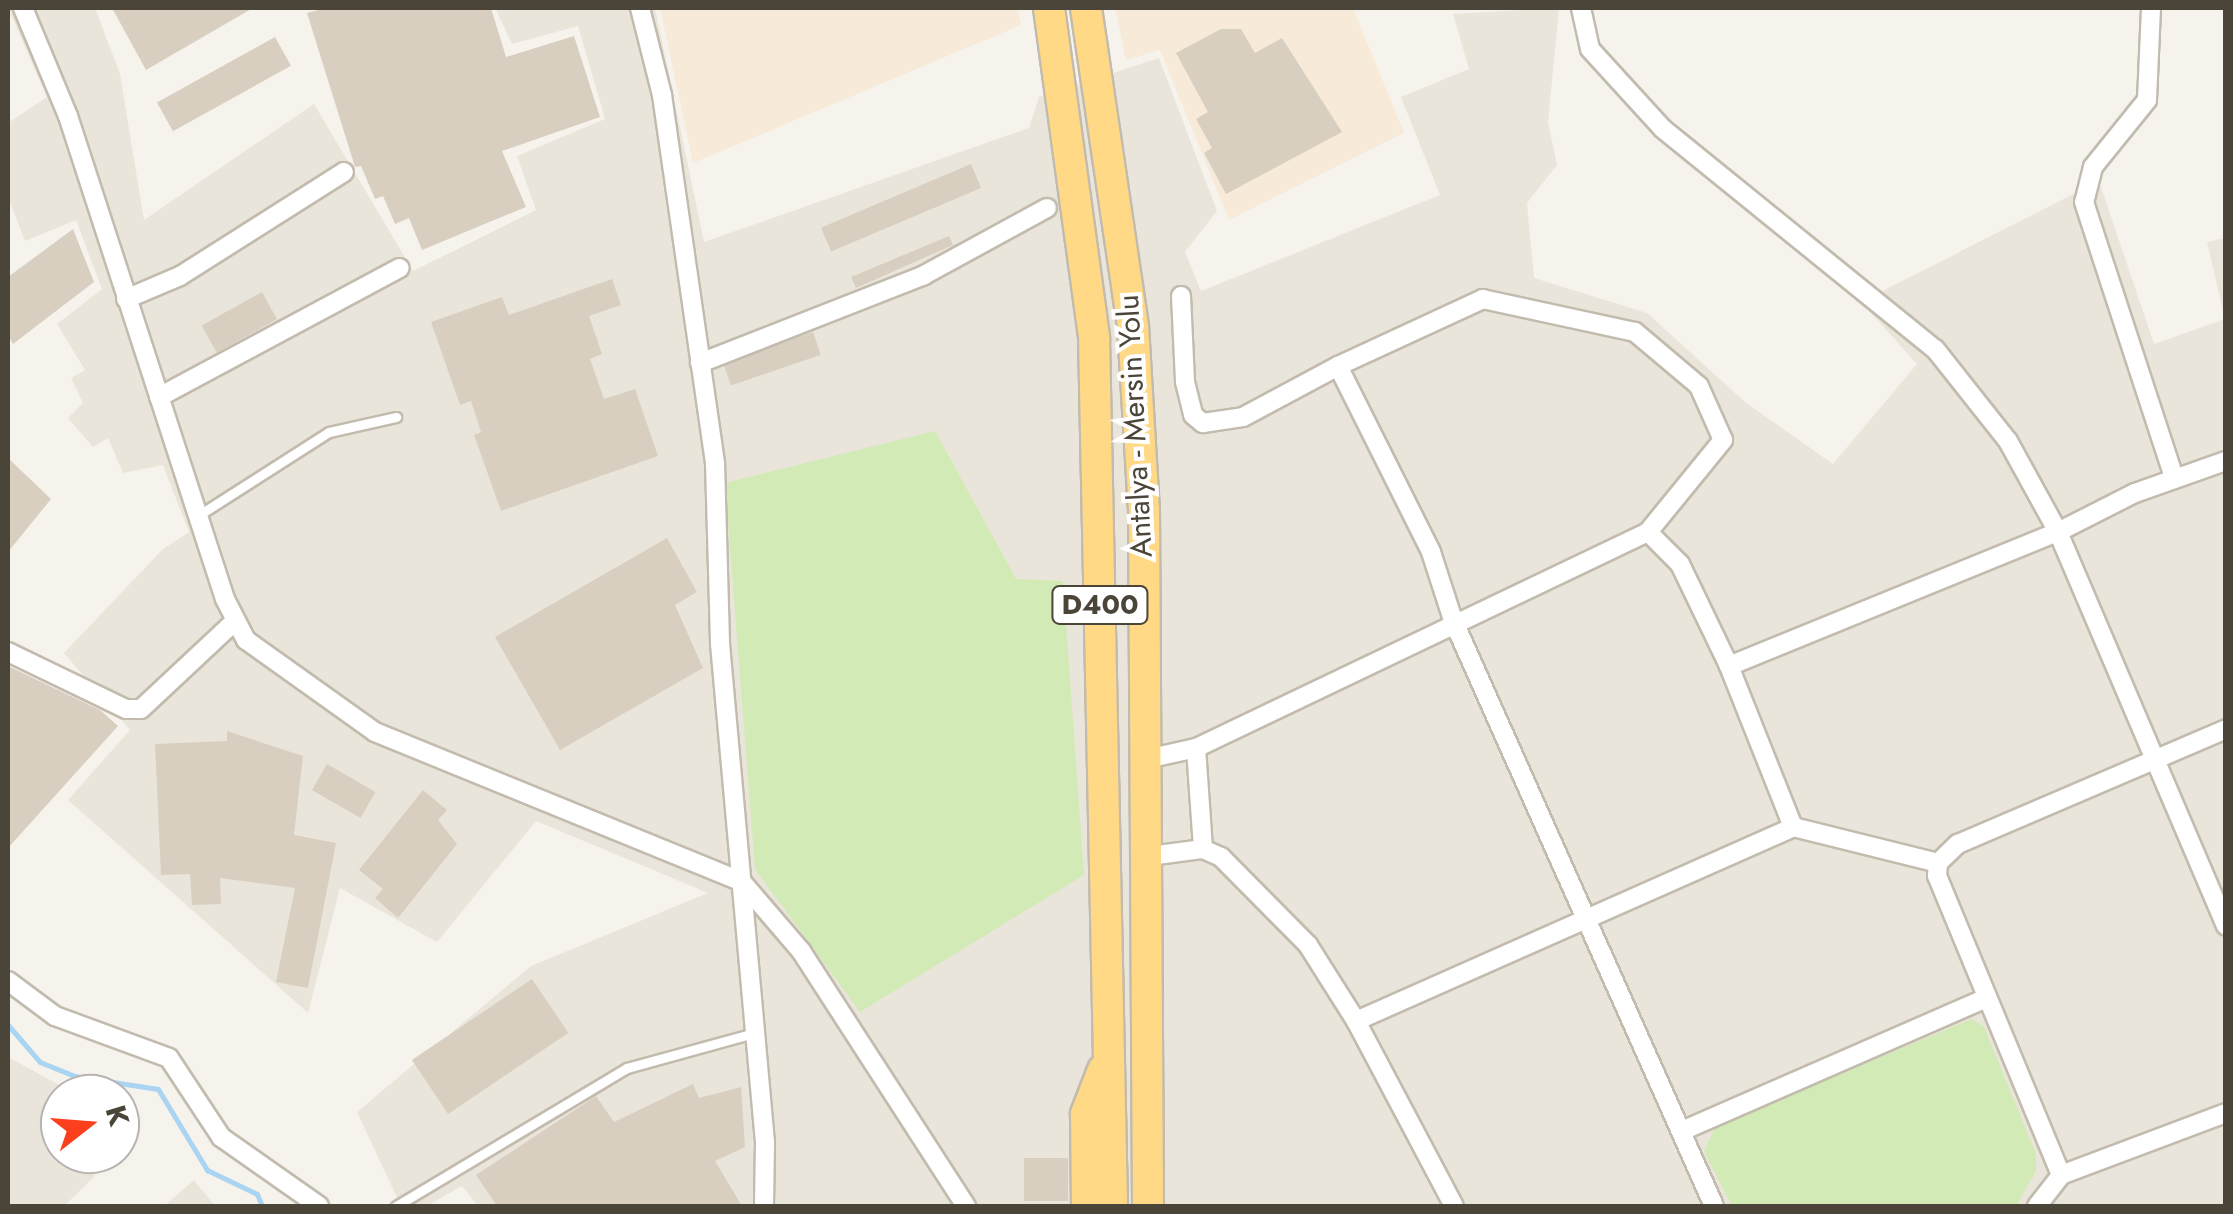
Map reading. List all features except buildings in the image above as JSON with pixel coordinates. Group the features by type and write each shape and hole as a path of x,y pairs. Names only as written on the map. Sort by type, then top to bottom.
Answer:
{"highway":[{"name":"Antalya - Mersin Yolu","path":"1049,8 1094,338 1112,1206"},
{"name":"Antalya - Mersin Yolu","path":"1086,8 1132,326 1144,508 1143,1079 1148,1206"},
{"path":"1087,1206 1086,1114 1110,1054"},
{"path":"1143,1079 1160,1206"}],"street":[{"path":"24,8 68,116 234,622 261,652 374,732 741,881 801,951 966,1206"},
{"path":"640,8 662,95 714,463 720,644 755,1032 764,1206"},
{"path":"1580,8 1590,49 1663,129 1935,350 2008,441 2058,532 2226,926"},
{"path":"2151,8 2146,100 2093,167 2084,202 2174,478"},
{"path":"126,299 180,276 344,172"},
{"path":"700,362 924,275 1047,208"},
{"path":"159,397 400,268"},
{"path":"1142,760 1196,748 1453,620 1648,532 1723,440 1699,386 1635,332 1483,298 1338,366 1243,417 1203,423 1194,415 1184,382 1181,296"},
{"path":"1338,366 1432,552 1453,620 1714,1206"},
{"path":"1730,666 2058,532 2174,478 2226,461"},
{"path":"1648,532 1680,564 1730,666 1793,827"},
{"path":"8,652 126,710 140,708 234,622"},
{"path":"2062,1175 1937,876 1938,863 1958,844 2226,729"},
{"path":"1196,748 1202,849"},
{"path":"1356,1022 1793,827 1938,863"},
{"path":"1142,857 1202,849 1221,856 1296,930 1356,1022 1454,1206"},
{"path":"8,981 55,1016 169,1058 221,1136 319,1206"},
{"path":"1682,1131 1986,998"},
{"path":"2037,1206 2062,1175 2226,1112"}],"lane":[{"path":"199,515 316,439 396,417"},
{"path":"396,1206 627,1068 755,1032"}],"shaded area":[{"path":"8,8 95,8 120,74 144,220 314,104 413,271 536,210 517,156 605,119 578,26 512,44 495,8 655,8 704,242 1029,128 1039,97 1159,58 1217,211 1185,252 1201,291 1440,195 1401,97 1469,69 1453,14 1559,8 1548,123 1557,165 1527,203 1534,278 1647,313 1745,402 1833,464 1917,364 1861,302 2099,181 2154,344 2225,319 2225,1206 478,1206 462,1186 427,1206 401,1206 357,1112 531,966 708,893 536,821 437,942 340,888 308,1013 68,800 130,730 64,653 163,549 189,532 163,465 123,473 108,438 93,447 68,418 83,403 71,378 85,370 57,324 102,289 76,220 25,241 8,197 8,123 47,97"},
{"path":"660,8 1017,8 1021,25 693,163"},
{"path":"1115,8 1353,8 1404,133 1229,220 1160,50 1126,60"},
{"path":"2225,238 2225,319 2207,242"},
{"path":"8,1057 40,1074 40,1174 95,1176 64,1206 8,1206"},
{"path":"194,1180 215,1206 164,1206"}],"green space":[{"path":"935,431 1016,579 1063,581 1084,875 860,1012 755,869 725,483"},
{"path":"1972,1019 1984,1027 2036,1154 2036,1171 2016,1206 1732,1206 1704,1151 1716,1126"}],"waterway":[{"path":"8,1025 40,1062 74,1076 158,1089 207,1170 257,1194 262,1206"}]}
